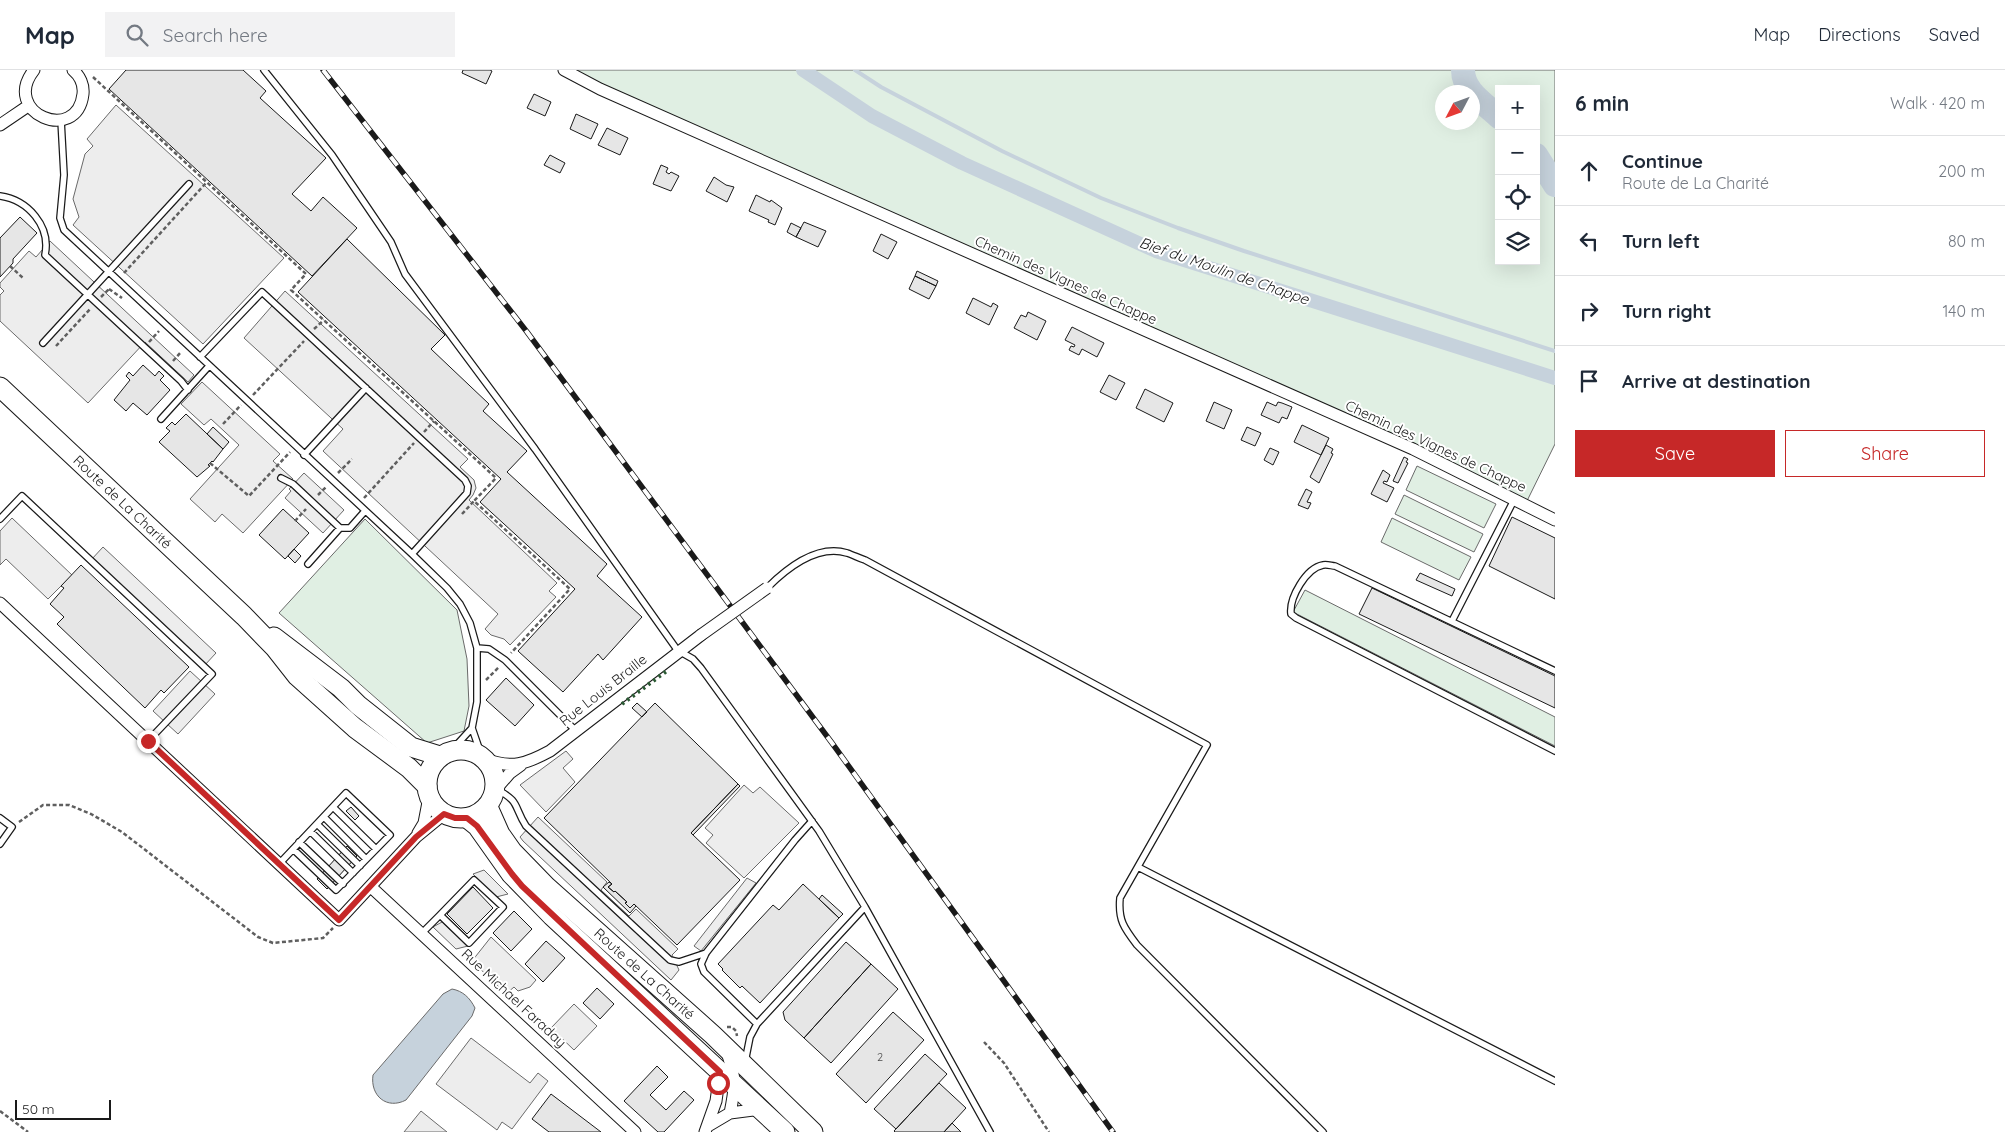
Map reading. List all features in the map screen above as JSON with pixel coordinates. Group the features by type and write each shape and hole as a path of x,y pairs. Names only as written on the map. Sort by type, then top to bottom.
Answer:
{"main road":[{"name":"Route de La Charité","path":"0,387 244,616 275,648 297,676 355,728 409,768 428,791"},
{"name":"Route de La Charité","path":"244,616 320,672 411,747 446,753"},
{"path":"463,749 475,752 484,758 494,773 496,789 488,807 478,814 467,818 455,818 444,814 435,807 428,791 430,769 446,753 463,749"},
{"name":"Route de La Charité","path":"488,807 500,834 512,851 546,886 726,1047 734,1075 761,1109 785,1132"},
{"name":"Route de La Charité","path":"467,818 477,826 512,874 528,892 734,1075 813,1132"},
{"path":"734,1075 744,1080 801,1132"}],"street":[{"path":"34,70 28,78 24,97 34,114 42,119 52,121 70,116 77,110 82,101 82,82 73,70"},
{"name":"Chemin des Vignes de Chappe","path":"564,70 690,129 1413,449 1555,520"},
{"path":"0,126 28,106"},
{"name":"Rue Louis Braille","path":"496,789 521,764 550,751 679,651 767,588"},
{"path":"0,603 339,920 416,837 444,814"},
{"name":"Rue Louis Braille","path":"484,758 495,762 521,764"},
{"path":"416,837 424,823 428,791"},
{"name":"Rue Michael Faraday","path":"371,887 635,1132"},
{"path":"730,1113 734,1075"},
{"path":"707,1129 716,1101 734,1075"},
{"path":"707,1129 730,1113 761,1109"}],"lane":[{"path":"264,70 332,155 391,242 405,274 535,449 679,651 693,659 701,668 812,821 865,907 990,1132"},
{"path":"61,120 64,175 60,218 64,230 357,505 412,554 447,588 460,604 470,624 477,648 477,702 472,728 484,758"},
{"path":"43,343 189,184"},
{"path":"0,196 10,198 31,211 44,228 47,244 45,255 181,381 188,390"},
{"path":"200,357 262,292 466,480 468,486 467,493 412,554"},
{"path":"161,419 209,366"},
{"path":"304,455 366,388"},
{"path":"281,478 293,484 340,528 350,528 364,511"},
{"path":"0,519 22,496 212,674 148,741"},
{"path":"1452,622 1514,500"},
{"path":"308,564 340,528"},
{"path":"767,588 782,574 807,557 825,552 845,552 865,560 1207,745 1120,898 1118,913 1124,928 1138,945 1323,1132"},
{"path":"1555,670 1335,566 1323,565 1306,574 1290,604 1291,614 1296,618 1555,751"},
{"path":"477,648 489,649 505,660 575,730"},
{"path":"446,753 472,728"},
{"path":"496,789 510,796 516,804 526,826 670,960 679,962 706,953"},
{"path":"279,864 299,842 310,832 346,793 390,834 336,890 293,849"},
{"path":"333,807 376,849"},
{"path":"324,817 366,859"},
{"path":"0,818 12,827 0,844"},
{"path":"757,1024 704,972 701,964 706,953 812,821"},
{"path":"317,824 360,866"},
{"path":"310,832 353,873"},
{"path":"299,842 343,884"},
{"path":"1138,867 1555,1081"},
{"path":"422,933 474,880 503,907 469,943 440,915"},
{"path":"734,1075 757,1024 865,907"}],"path":[{"path":"56,346 206,183"},
{"path":"10,266 23,278"},
{"path":"223,424 324,320"},
{"path":"357,505 434,421"},
{"path":"210,463 250,496 290,452"},
{"path":"295,520 352,459"},
{"path":"12,827 43,805 69,806 91,814 122,832 258,937 273,943 323,938 328,934"},
{"path":"984,1042 1004,1063 1049,1132"},
{"path":"0,1111 28,1132"}],"green space":[{"path":"564,70 1555,70 1555,444 1525,505"},
{"path":"1417,466 1496,504 1484,528 1406,490"},
{"path":"1404,495 1483,534 1474,552 1395,514"},
{"path":"1392,518 1471,557 1459,580 1381,542"},
{"path":"365,519 457,610 467,659 469,706 464,731 427,743 279,613"},
{"path":"1305,590 1555,717 1555,746 1293,612"}],"shaded area":[{"path":"116,105 284,258 203,344 73,225 79,217 73,199 85,154 93,146 87,139"},
{"path":"50,241 194,375 188,382 145,342 88,403 0,321 0,295 4,291 0,287 0,283 29,251 36,257"},
{"path":"285,291 468,459 460,467 474,480 476,488 469,500 557,583 549,591 556,597 510,645 504,639 491,635 485,629 498,614 323,451 343,429 244,338"},
{"path":"202,382 280,454 273,461 293,479 243,533 222,514 215,522 190,499 239,445 211,419 204,425 181,404"},
{"path":"304,473 344,510 323,533 285,498 291,491 289,489"},
{"path":"12,518 72,575 48,599 6,559 0,565 0,531"},
{"path":"103,547 216,653 204,666 91,560"},
{"path":"190,671 215,694 178,734 153,711"},
{"path":"566,751 573,759 563,768 575,782 546,812 520,785"},
{"path":"744,785 753,793 760,787 799,823 744,878 706,843 713,835 705,828"},
{"path":"538,817 607,882 601,890 629,916 636,909 678,949 672,955 679,970 671,980 523,841 520,837"},
{"path":"484,870 508,894 496,897 473,874"},
{"path":"747,878 756,883 701,951 694,946"},
{"path":"442,922 468,946 456,949 433,927"},
{"path":"491,937 536,980 530,987 518,991 514,987 506,994 472,961"},
{"path":"452,989 463,993 471,1001 475,1008 472,1016 406,1100 392,1103 381,1099 374,1089 373,1075 443,994"},
{"path":"574,1004 597,1026 574,1050 551,1028"},
{"path":"471,1038 530,1083 538,1073 548,1081 512,1129 502,1122 497,1130 436,1084"},
{"path":"421,1111 437,1124 447,1132 404,1132"}],"building":[{"path":"126,70 243,70 266,91 260,98 326,158 292,194 311,211 323,197 357,228 312,276 109,89"},
{"path":"463,70 492,71 486,84 462,73"},
{"path":"534,94 551,102 545,116 527,108"},
{"path":"576,114 598,124 591,139 570,129"},
{"path":"607,128 628,138 620,155 598,145"},
{"path":"550,155 565,163 560,173 544,165"},
{"path":"661,165 668,168 666,172 669,174 671,172 679,176 671,191 653,184"},
{"path":"714,177 726,185 734,187 727,202 706,191"},
{"path":"756,195 770,202 771,200 782,208 775,225 768,222 769,220 749,211"},
{"path":"20,217 37,233 13,259 13,263 0,277 0,238"},
{"path":"804,222 826,231 818,247 796,237"},
{"path":"791,223 801,228 796,237 787,232"},
{"path":"881,234 897,242 888,259 873,251"},
{"path":"347,239 445,335 431,349 489,404 483,411 527,451 507,472 607,564 597,576 642,617 603,660 598,654 563,692 518,651 575,589 480,502 501,479 298,292"},
{"path":"917,271 938,281 936,286 915,276"},
{"path":"915,276 936,286 929,299 909,289"},
{"path":"973,298 991,307 993,303 998,306 989,325 966,313"},
{"path":"1028,312 1046,321 1037,340 1014,328 1021,315 1026,317"},
{"path":"1072,327 1104,343 1097,357 1082,349 1079,355 1069,350 1071,346 1074,347 1075,345 1065,340"},
{"path":"143,365 155,376 159,371 164,376 160,380 170,390 147,415 133,403 126,411 114,400 130,380 126,376 129,372 133,376"},
{"path":"1109,375 1125,383 1116,400 1100,392"},
{"path":"1145,389 1173,403 1164,422 1136,408"},
{"path":"1214,402 1232,410 1224,429 1206,421"},
{"path":"1267,402 1276,406 1278,402 1292,407 1287,419 1282,417 1279,423 1261,415"},
{"path":"186,414 223,449 213,462 208,465 210,466 197,477 159,442 170,431 166,428 172,422 175,425"},
{"path":"1302,425 1329,438 1321,455 1294,442"},
{"path":"213,427 229,442 223,449 207,434"},
{"path":"1247,427 1261,433 1255,446 1241,440"},
{"path":"1326,445 1333,449 1331,453 1333,454 1319,483 1310,477"},
{"path":"1270,448 1279,452 1273,465 1264,460"},
{"path":"1404,457 1408,459 1406,462 1408,463 1398,483 1393,481"},
{"path":"1383,470 1390,475 1387,482 1384,481 1383,483 1394,488 1387,502 1371,494"},
{"path":"1306,489 1312,492 1307,502 1311,503 1308,509 1298,505"},
{"path":"283,509 309,533 285,559 259,535"},
{"path":"1512,517 1555,538 1555,599 1489,566"},
{"path":"294,549 301,556 295,563 288,556"},
{"path":"81,565 189,667 164,693 161,690 145,708 57,624 64,617 50,604 64,588 61,586"},
{"path":"1420,573 1455,589 1452,596 1416,580"},
{"path":"1372,588 1555,676 1555,708 1359,614"},
{"path":"506,678 534,705 515,726 486,700"},
{"path":"637,703 647,712 642,717 632,708"},
{"path":"655,703 738,784 691,833 740,880 677,945 634,904 630,908 625,903 627,902 608,887 612,884 544,818"},
{"path":"738,784 740,786 693,835 691,833"},
{"path":"351,807 359,816 355,820 346,811"},
{"path":"347,846 357,856 327,889 317,879"},
{"path":"609,882 612,884 608,887 627,902 625,903 630,908 634,904 636,906 630,913 603,887"},
{"path":"803,884 839,918 760,1003 742,986 740,988 718,964 773,905 779,910"},
{"path":"473,887 493,908 467,934 447,914"},
{"path":"822,895 843,914 839,918 819,899"},
{"path":"514,911 532,929 511,951 493,933"},
{"path":"546,941 565,958 543,982 525,964"},
{"path":"846,942 871,964 804,1038 785,1020 783,1012"},
{"path":"871,964 898,989 831,1063 804,1038"},
{"path":"597,988 614,1004 600,1019 583,1003"},
{"path":"893,1012 924,1040 866,1103 836,1074"},
{"path":"925,1054 947,1074 896,1129 874,1109"},
{"path":"657,1066 668,1077 650,1095 666,1110 684,1091 694,1100 664,1132 658,1132 624,1101"},
{"path":"939,1083 966,1108 944,1132 895,1132 894,1131"},
{"path":"551,1094 601,1132 549,1132 532,1119"},
{"path":"952,1123 961,1132 944,1132"}],"waterway":[{"name":"Bief du Moulin de Chappe","path":"803,70 872,116 962,163 1156,251 1555,378"},
{"path":"855,70 881,87 1002,151 1101,198 1244,251 1555,351"},
{"path":"1463,70 1470,90 1495,114"},
{"path":"1540,161 1555,185"}],"railway":[{"path":"323,70 527,332 832,743 1113,1132"}],"hedge":[{"path":"622,704 668,670"}],"route":[{"path":"148,741 339,920 416,837 444,814 455,818 467,818 477,826 522,886 720,1072 718,1083"}]}
